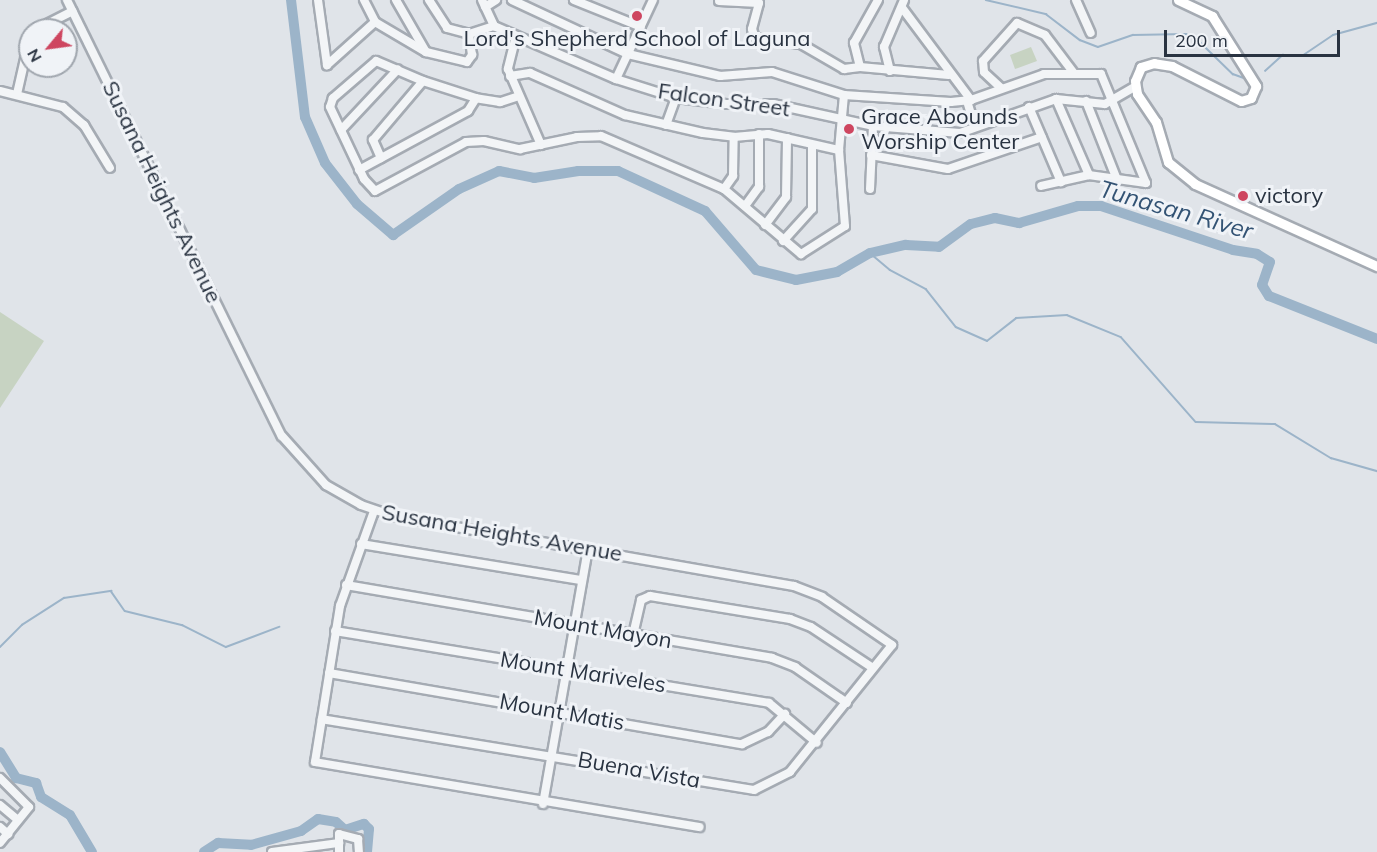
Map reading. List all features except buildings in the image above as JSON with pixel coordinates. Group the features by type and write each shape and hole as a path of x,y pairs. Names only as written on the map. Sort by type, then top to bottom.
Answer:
{"main road":[{"path":"1178,0 1206,11 1221,27 1254,80 1254,95 1247,100 1232,99 1184,71 1160,63 1141,67 1135,87 1156,122 1168,162 1186,179 1377,266"}],"street":[{"name":"Susana Heights Avenue","path":"67,0 282,436 326,485 374,510 808,590 892,645"},
{"path":"318,0 327,64 375,22"},
{"path":"364,0 375,22 426,52 463,63 472,55 470,34"},
{"path":"396,0 426,52"},
{"path":"429,0 447,28 470,34 494,26 484,4 496,0"},
{"path":"512,0 628,54 720,76 772,72 844,95 969,100 1044,74 1073,72 1104,76 1147,181 1142,185 1116,177 1089,176 1041,186"},
{"path":"574,0 640,27"},
{"path":"616,79 652,0"},
{"path":"860,67 854,43 878,0"},
{"path":"1075,0 1091,33"},
{"path":"719,1 762,1 752,29 755,38 801,44 844,69 860,67 949,75"},
{"path":"890,71 884,47 903,4"},
{"path":"903,4 949,75 969,100 975,127"},
{"path":"59,18 73,11"},
{"path":"1001,88 984,72 983,61 1017,22 1045,35 1073,72"},
{"name":"Falcon Street","path":"494,26 616,79 676,98 726,104 773,104 841,121 873,126 953,133 1056,99 1105,104 1135,87"},
{"path":"516,36 507,64 510,76 541,145"},
{"path":"519,96 500,102 477,98 423,81 375,61 331,101 359,170 375,191 466,142 484,141 520,149 577,137 601,136 724,189 783,242 798,254 805,254 845,226 839,150 844,95"},
{"path":"341,130 398,69"},
{"path":"510,76 532,73 625,115 666,125 734,137 759,134 787,138 839,150"},
{"path":"17,94 21,78"},
{"path":"381,158 373,140 423,81"},
{"path":"0,91 53,103 74,114 110,168"},
{"path":"359,170 468,111 477,98"},
{"path":"666,125 676,98"},
{"path":"1056,99 1089,176"},
{"path":"1086,101 1116,177"},
{"path":"1029,107 1061,182"},
{"path":"870,189 873,126"},
{"path":"745,206 759,188 759,134"},
{"path":"724,189 733,176 734,137"},
{"path":"871,154 948,169 1042,137"},
{"path":"765,225 786,197 787,138"},
{"path":"783,242 812,209 812,145"},
{"path":"374,510 346,585 335,631 315,762 543,804 700,827"},
{"path":"361,544 582,580"},
{"path":"543,804 588,549"},
{"name":"Mount Mayon","path":"346,585 778,659 848,703"},
{"path":"633,635 641,600 650,596 790,619 812,627 873,668"},
{"name":"Mount Mariveles","path":"335,631 764,702 785,714 817,743"},
{"name":"Buena Vista","path":"322,719 754,790 790,772 817,743 892,645"},
{"name":"Mount Matis","path":"329,674 742,744 768,732 785,714"},
{"path":"0,778 29,807 0,843"},
{"path":"0,804 18,820"},
{"path":"0,827 8,834"},
{"path":"339,852 339,834 358,839 358,852"},
{"path":"319,843 319,852"},
{"path":"272,852 319,843 339,843"}],"green space":[{"path":"1031,47 1037,61 1015,69 1010,55"},
{"path":"0,312 44,341 0,408"}],"waterway":[{"name":"Tunasan River","path":"291,0 305,117 325,163 357,204 393,235 459,189 499,171 534,178 578,171 618,171 705,211 756,270 796,280 837,272 870,253 906,245 939,247 971,224 995,218 1019,223 1078,206 1101,206 1233,250 1257,254 1270,262 1262,285 1269,296 1377,339"},
{"path":"986,0 1046,14 1080,40 1098,47 1133,35 1186,34 1198,40 1233,74 1244,78"},
{"path":"1265,71 1283,55 1302,56 1333,35 1377,23"},
{"path":"870,253 890,270 926,289 956,327 987,341 1016,318 1067,315 1121,337 1196,422 1275,424 1331,458 1377,471"},
{"path":"0,647 22,625 64,598 111,591 125,611 182,625 226,647 279,627"},
{"path":"0,752 16,778 36,783 41,797 70,815 92,852"},
{"path":"204,852 218,843 251,845 301,831 318,819 336,822 345,830 364,824 369,829 367,852"}],"place":[{"name":"Lord's Shepherd School of Laguna","path":"637,16"},
{"name":"Grace Abounds Worship Center","path":"849,129"},
{"name":"victory","path":"1243,196"}]}
